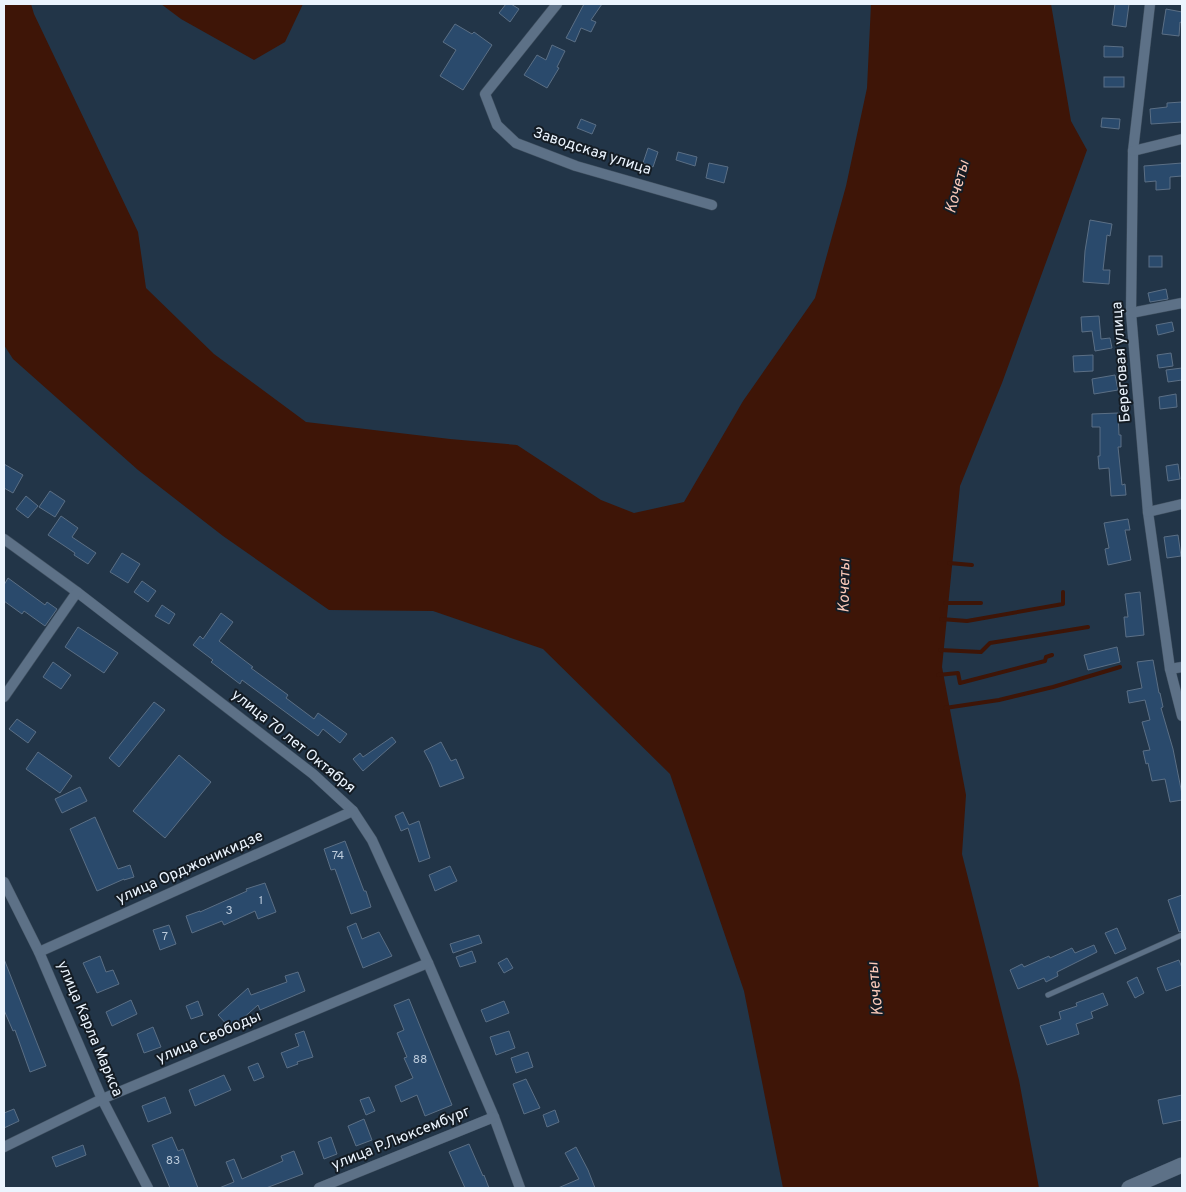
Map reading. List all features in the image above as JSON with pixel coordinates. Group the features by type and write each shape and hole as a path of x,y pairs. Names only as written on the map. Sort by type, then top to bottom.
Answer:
{"street":[{"name":"Заводская улица","path":"557,4 485,94 497,125 516,142 576,166 712,205"},
{"name":"Береговая улица","path":"1150,4 1134,151 1132,313 1148,512 1170,669 1182,716"},
{"path":"1134,151 1182,140"},
{"path":"1132,313 1182,302"},
{"path":"1148,512 1182,504"},
{"name":"улица 70 лет Октября","path":"4,539 77,592 313,774 353,811 372,840 428,963 494,1118 520,1188"},
{"path":"4,697 77,592"},
{"path":"1170,669 1182,667"},
{"name":"улица Орджоникидзе","path":"39,952 353,811"},
{"name":"улица Карла Маркса","path":"4,882 39,952 102,1099 148,1188"},
{"name":"улица Свободы","path":"4,1147 102,1099 428,963"},
{"name":"улица Р.Люксембург","path":"319,1188 494,1118"},
{"path":"1129,1188 1182,1165"}],"lane":[{"path":"1048,995 1182,935"}],"water":[{"name":"Кочеты","path":"4,4 31,4 34,14 138,232 146,288 214,354 306,422 517,445 601,500 634,513 684,502 743,401 815,298 846,186 867,88 871,4 1051,4 1071,121 1087,150 1002,383 960,486 942,667 966,795 962,854 1019,1080 1039,1188 783,1188 744,991 670,774 543,649 433,611 329,610 223,536 138,470 13,359 4,345"},
{"path":"161,4 303,4 285,42 254,60 181,19"}],"building":[{"path":"506,4 511,4 519,9 510,22 499,13"},
{"path":"584,4 602,4 591,20 596,22 591,32 581,28 575,42 566,38"},
{"path":"1115,4 1129,4 1126,27 1112,25"},
{"path":"1166,9 1182,12 1179,36 1162,34"},
{"path":"455,24 472,34 474,32 492,45 463,90 440,76 456,50 443,42"},
{"path":"552,45 565,51 557,67 559,68 547,88 524,75 537,55 546,60"},
{"path":"1104,46 1123,47 1123,57 1104,57"},
{"path":"1104,77 1124,77 1124,87 1104,87"},
{"path":"1182,102 1182,122 1151,124 1150,109 1167,107 1167,103"},
{"path":"1102,118 1120,119 1119,129 1101,127"},
{"path":"581,119 596,125 592,134 577,128"},
{"path":"648,148 658,152 653,167 643,163"},
{"path":"678,152 697,157 695,166 676,160"},
{"path":"709,163 728,167 724,183 706,178"},
{"path":"1182,163 1182,176 1170,177 1170,189 1156,190 1156,181 1145,182 1144,166"},
{"path":"1090,220 1112,224 1110,236 1107,235 1103,270 1110,270 1109,284 1083,282"},
{"path":"1149,256 1162,256 1162,267 1149,267"},
{"path":"1166,289 1168,299 1150,302 1148,293"},
{"path":"1099,316 1101,339 1110,338 1112,348 1095,351 1092,331 1082,332 1081,317"},
{"path":"1172,322 1174,331 1158,335 1156,325"},
{"path":"1171,353 1173,366 1159,368 1157,355"},
{"path":"1093,355 1093,371 1074,372 1073,356"},
{"path":"1182,368 1182,380 1168,382 1166,370"},
{"path":"1115,375 1118,390 1094,394 1092,379"},
{"path":"1176,394 1177,407 1160,409 1159,397"},
{"path":"1118,413 1121,447 1118,447 1122,485 1125,484 1126,495 1111,496 1109,468 1099,469 1100,427 1092,427 1092,414"},
{"path":"4,464 23,475 13,493 4,488"},
{"path":"1178,464 1180,479 1168,481 1166,466"},
{"path":"50,491 65,501 55,517 39,507"},
{"path":"26,496 38,506 28,518 16,509"},
{"path":"61,516 78,528 72,537 96,553 88,564 48,535"},
{"path":"1128,519 1130,530 1125,530 1131,560 1108,565 1105,549 1109,548 1104,523"},
{"path":"1178,535 1181,556 1167,558 1164,537"},
{"path":"122,553 140,564 128,583 110,572"},
{"path":"8,578 45,605 47,602 57,609 45,626 24,611 22,614 4,601 4,585"},
{"path":"142,581 156,591 148,602 134,592"},
{"path":"1140,592 1144,635 1126,637 1124,617 1128,617 1125,594"},
{"path":"162,605 175,614 169,624 155,616"},
{"path":"221,613 233,622 219,641 253,667 251,668 288,695 286,698 314,719 318,713 347,734 340,743 323,729 318,736 242,680 240,684 211,662 213,660 193,645 200,636 203,639"},
{"path":"78,627 118,653 104,673 65,647"},
{"path":"1117,647 1120,662 1088,670 1084,655"},
{"path":"1153,660 1163,707 1161,708 1173,749 1182,794 1182,800 1170,802 1165,779 1152,781 1148,763 1146,764 1143,751 1150,750 1142,722 1150,720 1145,700 1129,703 1127,691 1142,688 1137,662"},
{"path":"53,662 71,675 61,689 43,677"},
{"path":"154,702 165,710 119,767 109,758"},
{"path":"17,719 36,732 28,743 9,729"},
{"path":"392,737 396,742 363,771 353,759 360,753 363,757"},
{"path":"441,742 451,761 456,759 464,778 440,787 424,751"},
{"path":"38,752 72,776 60,793 26,769"},
{"path":"179,755 211,782 165,838 133,811"},
{"path":"80,787 87,801 62,813 55,799"},
{"path":"403,812 409,825 419,821 430,858 419,862 408,828 401,831 395,816"},
{"path":"95,817 118,869 130,865 134,877 124,879 97,891 70,829"},
{"path":"345,841 371,907 351,914 335,869 331,870 324,849"},
{"path":"450,866 457,881 435,891 429,875"},
{"path":"265,883 276,912 258,919 255,911 224,925 222,921 192,933 186,916 200,912 247,891 246,889"},
{"path":"1182,895 1182,931 1179,932 1168,900"},
{"path":"356,923 362,939 379,932 392,956 363,968 347,927"},
{"path":"169,925 176,944 160,950 153,930"},
{"path":"1117,928 1126,949 1115,954 1105,933"},
{"path":"479,935 482,943 453,953 450,944"},
{"path":"1094,945 1097,952 1057,972 1058,976 1046,982 1044,978 1018,989 1010,970 1022,964 1024,967 1049,956 1050,958 1072,948 1075,953"},
{"path":"472,951 476,962 460,967 456,957"},
{"path":"100,956 106,972 113,970 119,984 97,993 83,963"},
{"path":"507,958 513,968 504,973 498,963"},
{"path":"4,959 46,1066 30,1072 15,1030 13,1031 4,1010"},
{"path":"1179,960 1182,968 1182,985 1166,991 1157,968"},
{"path":"298,972 305,991 260,1010 258,1005 231,1029 218,1015 248,988 251,995 287,982 285,976"},
{"path":"1137,977 1144,993 1135,998 1127,982"},
{"path":"1103,993 1108,1005 1091,1012 1093,1018 1076,1024 1079,1034 1047,1045 1040,1026 1061,1019 1059,1012 1077,1006 1076,1003"},
{"path":"409,999 452,1105 425,1116 417,1095 401,1102 395,1086 413,1078 404,1058 407,1057 397,1033 404,1030 394,1005"},
{"path":"131,1000 137,1014 112,1026 106,1012"},
{"path":"198,1001 203,1015 191,1019 186,1006"},
{"path":"504,1001 509,1013 486,1022 481,1010"},
{"path":"153,1027 161,1047 144,1053 137,1034"},
{"path":"304,1031 313,1057 297,1062 298,1064 287,1068 281,1053 299,1046 295,1034"},
{"path":"509,1031 515,1048 496,1055 490,1037"},
{"path":"528,1052 533,1067 516,1073 511,1058"},
{"path":"258,1063 264,1077 254,1081 248,1067"},
{"path":"224,1075 231,1090 195,1106 189,1090"},
{"path":"526,1079 540,1108 524,1114 513,1084"},
{"path":"1182,1095 1182,1120 1163,1124 1158,1100"},
{"path":"165,1097 171,1113 148,1122 142,1106"},
{"path":"369,1097 375,1111 366,1115 360,1100"},
{"path":"14,1109 19,1121 4,1128 4,1113"},
{"path":"555,1110 559,1122 547,1127 543,1115"},
{"path":"364,1119 372,1140 356,1146 348,1126"},
{"path":"172,1137 178,1151 183,1149 198,1188 170,1188 152,1145"},
{"path":"331,1137 337,1154 324,1159 318,1142"},
{"path":"469,1144 489,1188 465,1188 449,1152"},
{"path":"83,1145 86,1155 56,1167 52,1157"},
{"path":"576,1147 595,1188 558,1188 579,1179 565,1153"},
{"path":"294,1151 303,1174 266,1188 219,1188 234,1182 226,1162 234,1159 242,1179 283,1161 281,1156"}],"waterway":[{"path":"949,563 972,565"},
{"path":"941,619 967,621 1063,604 1063,592"},
{"path":"945,603 981,603"},
{"path":"940,650 981,652 990,643 1088,627"},
{"path":"938,675 958,673 960,683 1045,661 1046,657 1052,655"},
{"path":"945,708 999,700 1053,687 1120,667"}]}
